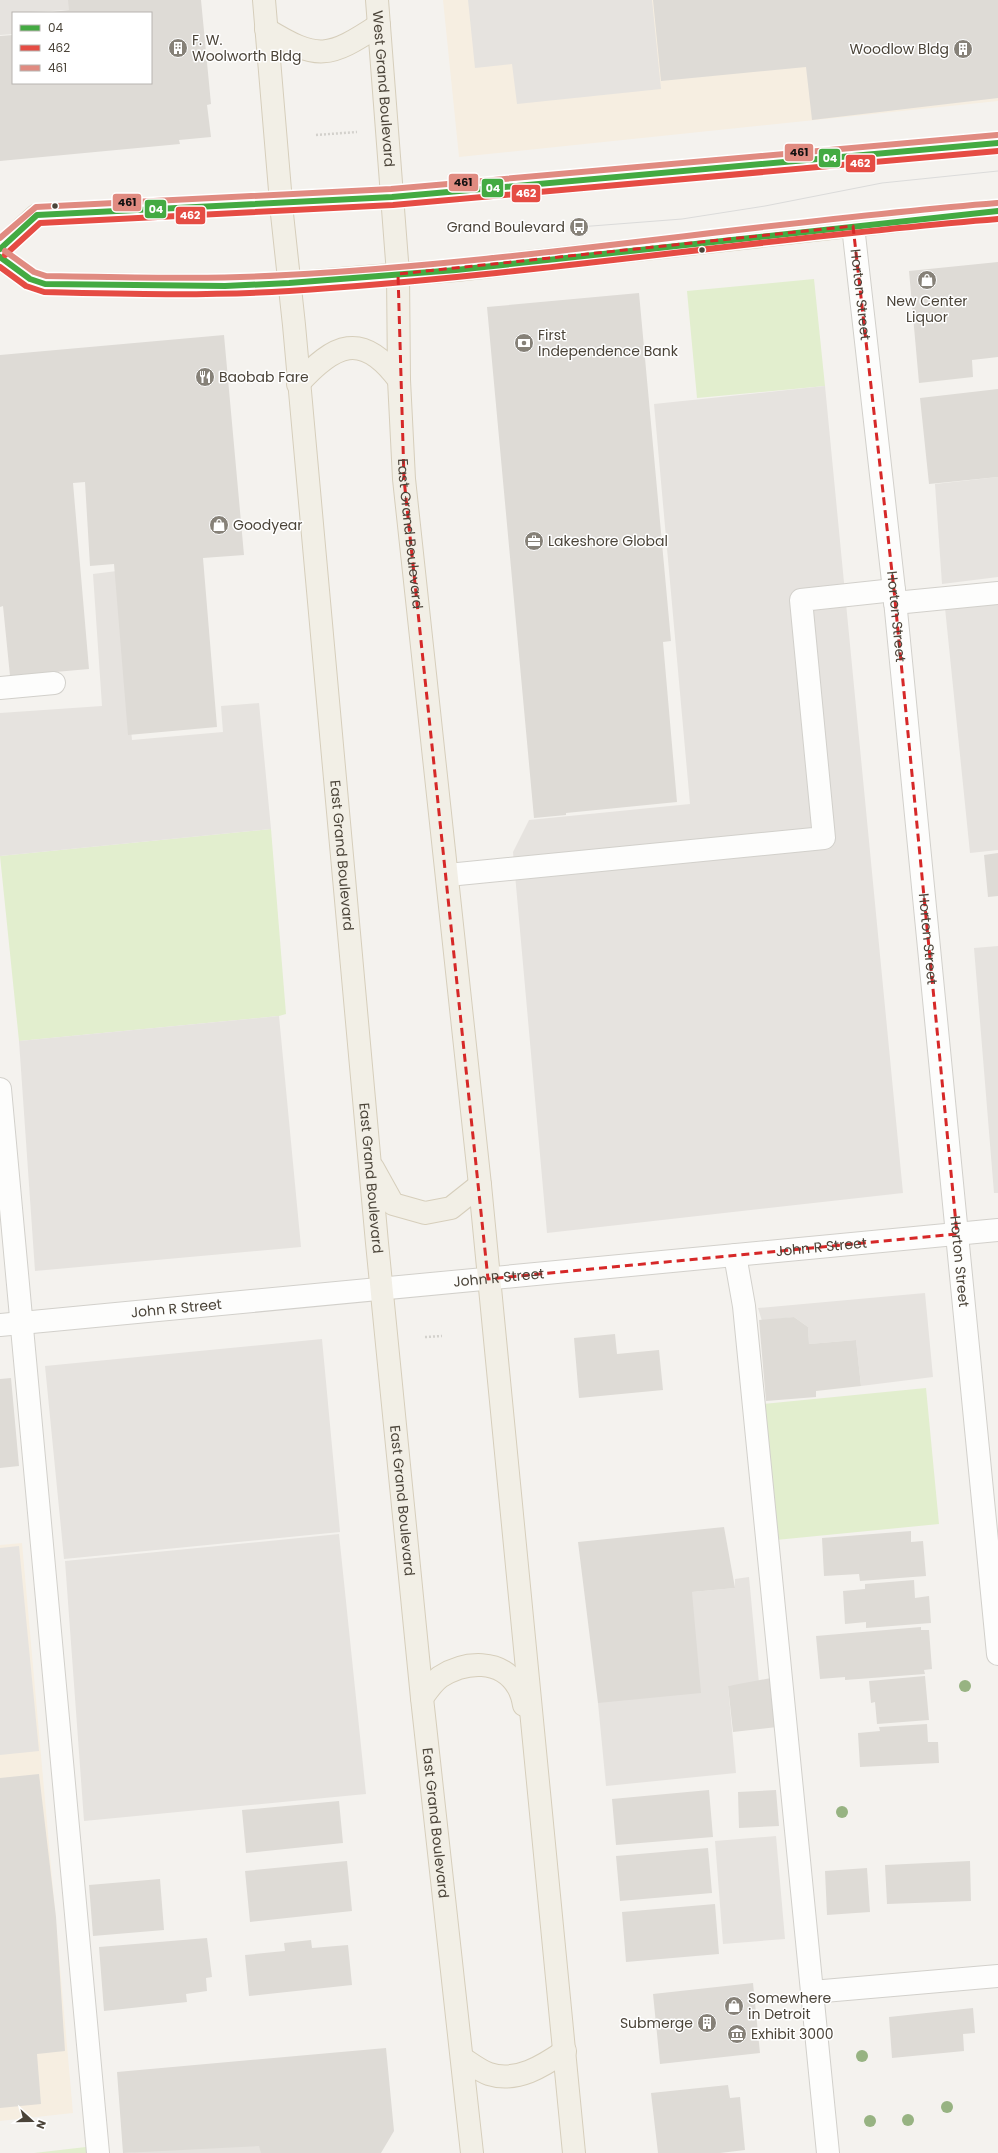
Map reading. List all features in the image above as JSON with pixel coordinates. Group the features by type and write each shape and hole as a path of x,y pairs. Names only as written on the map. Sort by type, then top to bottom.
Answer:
{"main road":[{"path":"264,0 281,202"},
{"name":"West Grand Boulevard","path":"377,0 398,274"},
{"path":"266,29 294,47 311,51 333,52 379,25"},
{"path":"0,249 37,215 392,197 998,142"},
{"name":"East Grand Boulevard","path":"281,202 381,1289 422,1698 472,2153"},
{"path":"0,257 30,279 45,284 225,286 289,283 456,270 998,211"},
{"name":"East Grand Boulevard","path":"398,274 399,380 404,479 448,875 480,1185 531,1727 565,2051 574,2153"},
{"path":"298,384 316,364 333,352 346,348 362,349 376,356 388,365 399,380"},
{"path":"369,1161 393,1204 425,1213 451,1208 480,1185"},
{"path":"422,1698 439,1678 460,1667 479,1664 503,1671 519,1687 531,1727"},
{"path":"462,2058 489,2074 513,2076 539,2069 565,2051"}],"street":[{"name":"Horton Street","path":"853,226 894,597 998,1654"},
{"path":"448,875 824,838 801,600 998,593"},
{"path":"0,688 54,683"},
{"path":"0,1089 98,2153"},
{"name":"John R Street","path":"0,1325 998,1230"},
{"path":"735,1255 744,1306 828,2153"},
{"path":"812,1992 998,1976"}],"path":[{"path":"316,135 361,132"},
{"path":"425,1337 442,1336"}],"highlighted area":[{"path":"853,226 894,590 957,1234 488,1279 404,479 398,274"}],"shaded area":[{"path":"0,0 73,0 69,10 12,12 12,34 0,35"},
{"path":"443,0 998,0 998,101 459,157"},
{"path":"468,0 652,0 661,89 517,104 512,64 475,68"},
{"path":"825,386 903,1193 547,1233 513,852 529,820 690,804 654,404"},
{"path":"998,477 998,577 942,584 935,484"},
{"path":"117,571 132,740 223,732 221,706 259,703 271,829 0,856 0,713 102,706 93,574"},
{"path":"998,603 998,850 970,853 945,608"},
{"path":"998,946 998,1193 994,1193 974,948"},
{"path":"279,1016 301,1247 35,1271 19,1041"},
{"path":"925,1293 933,1377 861,1386 856,1340 809,1344 808,1327 794,1317 762,1321 758,1308"},
{"path":"322,1339 340,1532 64,1559 45,1366"},
{"path":"339,1534 366,1794 84,1821 65,1561"},
{"path":"22,1543 73,2113 0,2121 0,1545"},
{"path":"19,1546 39,1751 0,1755 0,1548"},
{"path":"749,1577 759,1683 728,1686 736,1773 606,1786 598,1703 692,1592 735,1588 735,1579"},
{"path":"776,1836 785,1939 723,1944 715,1841"},
{"path":"265,2141 266,2153 123,2153"}],"green space":[{"path":"814,279 825,386 697,398 687,291"},
{"path":"271,829 286,1014 279,1016 19,1041 0,856"},
{"path":"926,1388 939,1524 776,1540 763,1404"},
{"path":"86,2147 86,2153 34,2153"}],"building":[{"name":"F. W. Woolworth Bldg","path":"68,0 201,0 211,104 207,105 211,137 179,140 180,144 0,161 0,36 12,35 12,84 152,84 152,12 53,12 69,10"},
{"path":"653,0 998,0 998,98 812,120 806,67 661,81"},
{"path":"998,262 998,357 972,360 973,377 919,383 909,271"},
{"path":"639,293 671,641 663,642 677,802 566,813 566,815 534,818 487,307"},
{"path":"224,335 244,555 203,558 217,727 128,735 114,564 90,566 85,482 73,483 89,669 10,676 3,606 0,607 0,355"},
{"path":"998,389 998,477 929,484 920,398"},
{"path":"998,853 998,896 988,897 984,855"},
{"path":"794,1317 808,1327 809,1344 856,1340 861,1386 816,1391 816,1397 766,1401 759,1320"},
{"path":"615,1334 617,1354 659,1350 663,1390 579,1398 574,1338"},
{"path":"11,1378 19,1466 0,1468 0,1379"},
{"path":"724,1527 735,1588 692,1592 701,1693 598,1703 578,1542"},
{"path":"911,1531 911,1542 923,1541 926,1576 860,1581 859,1574 824,1576 822,1538"},
{"path":"914,1580 915,1598 929,1596 931,1623 866,1628 866,1622 845,1624 843,1591 865,1589 865,1584"},
{"path":"921,1627 921,1630 929,1630 932,1669 924,1670 925,1674 845,1680 845,1677 820,1679 816,1636"},
{"path":"925,1676 929,1720 877,1724 875,1702 871,1703 869,1681"},
{"path":"771,1678 777,1727 733,1732 728,1686"},
{"path":"927,1724 928,1742 938,1742 939,1763 860,1767 858,1733 880,1731 879,1727"},
{"path":"39,1774 56,1917 65,2051 37,2054 41,2104 0,2108 0,1778"},
{"path":"709,1790 713,1837 616,1845 612,1799"},
{"path":"776,1790 779,1826 739,1828 738,1792"},
{"path":"339,1801 343,1843 246,1853 242,1810"},
{"path":"708,1848 712,1893 620,1901 616,1856"},
{"path":"347,1861 352,1911 250,1922 245,1871"},
{"path":"970,1861 971,1901 887,1904 885,1865"},
{"path":"867,1868 870,1912 827,1915 825,1871"},
{"path":"160,1879 164,1930 93,1936 89,1885"},
{"path":"715,1904 719,1954 626,1962 622,1912"},
{"path":"207,1938 212,1977 206,1978 207,1991 186,1994 187,2002 104,2011 99,1947"},
{"path":"311,1940 312,1948 348,1945 352,1985 249,1996 245,1955 285,1951 284,1943"},
{"name":"Submerge","path":"753,1983 760,2053 660,2064 653,1994"},
{"path":"973,2008 975,2033 963,2034 964,2051 892,2058 889,2017"},
{"path":"386,2048 394,2131 381,2153 261,2153 259,2146 123,2153 117,2072"},
{"path":"728,2085 730,2098 740,2097 745,2150 720,2153 658,2153 651,2093"}],"tram line":[{"path":"540,196 998,152"},
{"path":"579,227 682,219 765,206 882,183 998,171"}],"transit line":[{"name":"461","path":"0,238 36,207 391,189 997,135"},
{"name":"04","path":"0,249 37,215 392,197 998,143"},
{"name":"462","path":"5,255 40,223 393,205 998,151"},
{"name":"461","path":"5,251 34,272 46,276 166,278 256,277 464,261 553,252 819,220 997,203"},
{"name":"04","path":"0,257 30,279 45,284 225,286 289,283 456,270 998,211"},
{"name":"462","path":"0,267 26,286 44,292 167,294 259,293 467,276 821,236 998,219"}],"place":[{"name":"F. W. Woolworth Bldg","path":"178,48"},
{"name":"Woodlow Bldg","path":"963,49"},
{"name":"Grand Boulevard","path":"579,227"},
{"name":"New Center Liquor","path":"927,280"},
{"name":"First Independence Bank","path":"524,343"},
{"name":"Baobab Fare","path":"205,377"},
{"name":"Goodyear","path":"219,525"},
{"name":"Lakeshore Global","path":"534,541"},
{"name":"Somewhere in Detroit","path":"734,2006"},
{"name":"Submerge","path":"707,2023"},
{"name":"Exhibit 3000","path":"737,2034"}]}
